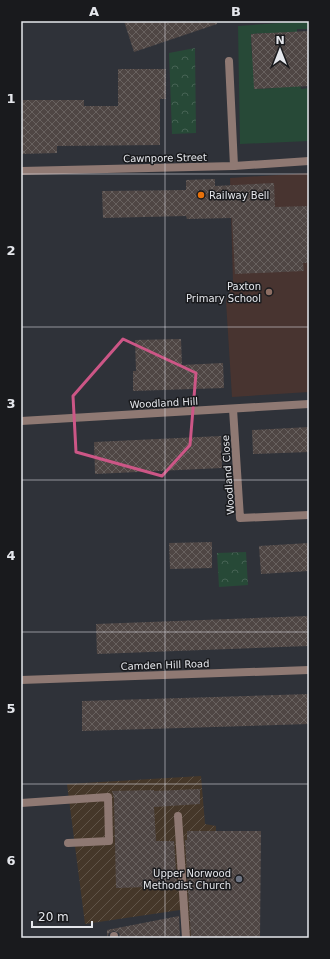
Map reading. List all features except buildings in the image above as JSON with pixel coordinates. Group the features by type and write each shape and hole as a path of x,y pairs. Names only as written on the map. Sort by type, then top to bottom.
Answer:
{"street":[{"path":"229,61 234,166"},
{"name":"Cawnpore Street","path":"21,171 234,166 309,161"},
{"name":"Woodland Hill","path":"21,421 309,404"},
{"name":"Woodland Close","path":"233,409 240,518 309,515"},
{"name":"Camden Hill Road","path":"21,680 309,670"},
{"path":"21,803 108,797 109,841 68,843"},
{"path":"178,816 186,938"}],"highlighted area":[{"path":"123,339 196,373 190,445 162,476 76,452 73,396"}],"shaded area":[{"name":"Paxton Primary School","path":"309,173 309,392 232,397 226,301 233,282 230,178"},
{"path":"201,776 205,824 216,826 215,926 200,938 183,938 180,910 85,924 67,784"}],"green space":[{"path":"309,21 309,29 297,29 297,35 272,33 251,34 252,58 267,58 254,89 275,88 275,74 300,73 301,89 309,88 309,141 240,144 238,26"},
{"path":"195,48 196,133 172,134 169,53"},
{"path":"246,552 248,585 219,587 217,553"}],"place":[{"name":"Railway Bell","path":"201,195"},
{"name":"Paxton Primary School","path":"269,292"},
{"name":"Upper Norwood Methodist Church","path":"239,879"}]}
